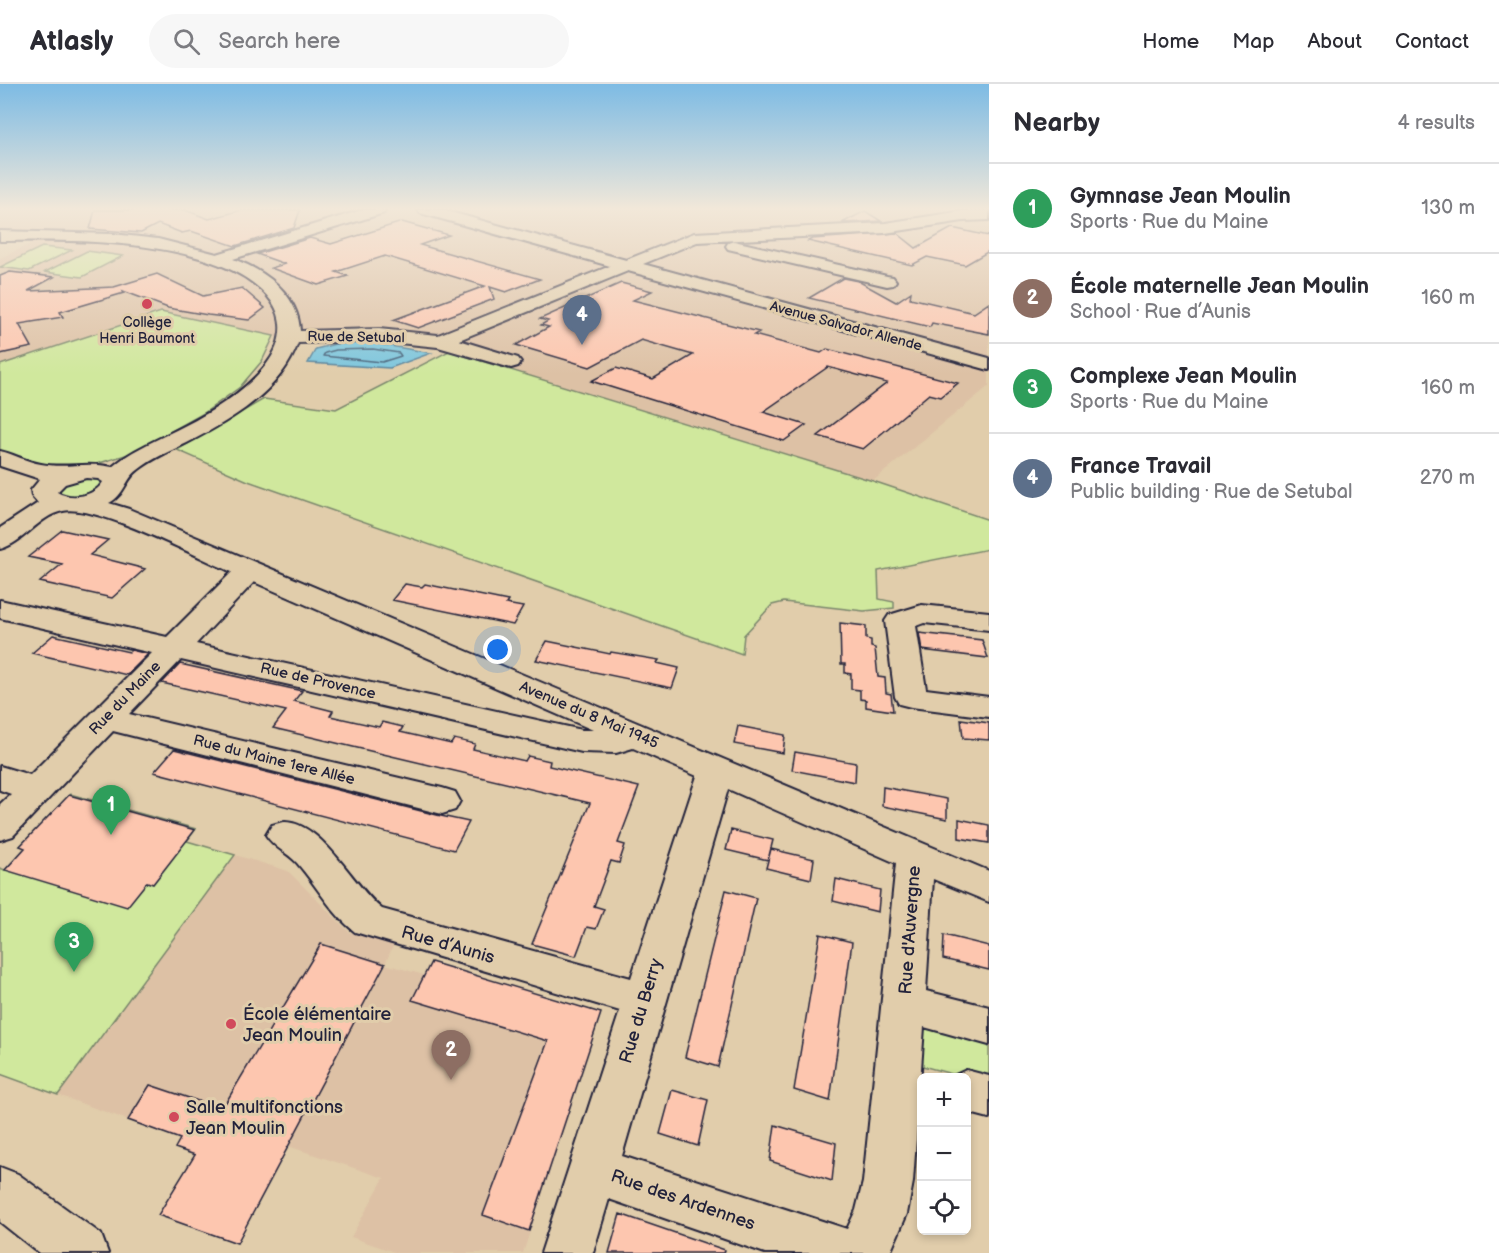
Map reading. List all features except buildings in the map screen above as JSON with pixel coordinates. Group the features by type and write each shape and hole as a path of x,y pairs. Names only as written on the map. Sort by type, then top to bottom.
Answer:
{"street":[{"path":"11,530 61,498 98,498 133,462 217,417 248,395 279,363 290,337 290,316 280,297 255,276 229,265"},
{"name":"Avenue Salvador Allende","path":"618,265 989,364"},
{"name":"Rue de Setubal","path":"290,337 379,335 440,341 627,265"},
{"path":"816,265 887,281"},
{"path":"440,341 511,362"},
{"path":"61,498 55,479 160,447"},
{"path":"0,458 36,471 104,473 113,485"},
{"name":"Avenue du 8 Mai 1945","path":"0,466 34,480 61,498 109,510 251,569 989,887"},
{"name":"Avenue du 8 Mai 1945","path":"113,485 120,504 155,529"},
{"name":"Rue du Maine","path":"0,827 251,569"},
{"name":"Rue de Provence","path":"0,609 582,741 616,742 636,735"},
{"path":"989,621 922,614 900,621 911,697 989,707"},
{"name":"Rue du Maine 1ere Allée","path":"105,718 442,801"},
{"name":"Rue du Berry","path":"567,1253 716,770"},
{"path":"0,778 37,789"},
{"name":"Rue d’Aunis","path":"285,835 303,846 354,909 369,921 645,1000"},
{"name":"Rue d'Auvergne","path":"863,1253 881,1214 910,1075 904,1004 916,855"},
{"name":"Rue d'Auvergne","path":"904,1004 989,1026"},
{"path":"971,1092 989,1097"},
{"name":"Rue des Ardennes","path":"593,1170 842,1253"},
{"path":"0,1191 82,1253"}],"shaded area":[{"path":"0,265 989,265 989,386 873,481 449,351 427,345 375,338 329,340 273,337 161,312 0,365"},
{"path":"235,855 288,871 349,932 394,944 385,964 424,975 431,962 601,1013 523,1253 397,1253 351,1237 384,1178 288,1146 237,1243 158,1215 219,1114 202,1102 151,1085 128,1120 58,1095"}],"green space":[{"path":"5,265 42,265 29,271 0,267"},
{"path":"60,265 106,265 82,277 45,272"},
{"path":"161,312 274,336 262,361 240,387 204,413 155,440 145,449 93,465 43,469 0,452 0,365"},
{"path":"449,351 873,481 989,520 989,549 878,571 879,599 894,602 894,608 864,611 784,602 772,605 744,635 742,654 248,481 177,450 264,399 336,409"},
{"path":"76,476 100,478 105,484 84,497 63,498 53,488"},
{"path":"70,794 196,829 187,841 235,855 58,1095 0,1074 0,868 5,870 26,847 20,846"},
{"path":"920,1020 989,1039 989,1084 971,1079 971,1073 948,1073 915,1064"}],"water":[{"path":"373,343 431,353 390,368 308,363 316,349 335,344"}],"place":[{"name":"Collège Henri Baumont","path":"147,304"},
{"name":"France Travail","path":"582,345"},
{"name":"Gymnase Jean Moulin","path":"111,835"},
{"name":"Complexe Jean Moulin","path":"74,972"},
{"name":"École élémentaire Jean Moulin","path":"231,1024"},
{"name":"École maternelle Jean Moulin","path":"451,1080"},
{"name":"Salle multifonctions Jean Moulin","path":"174,1117"}]}
